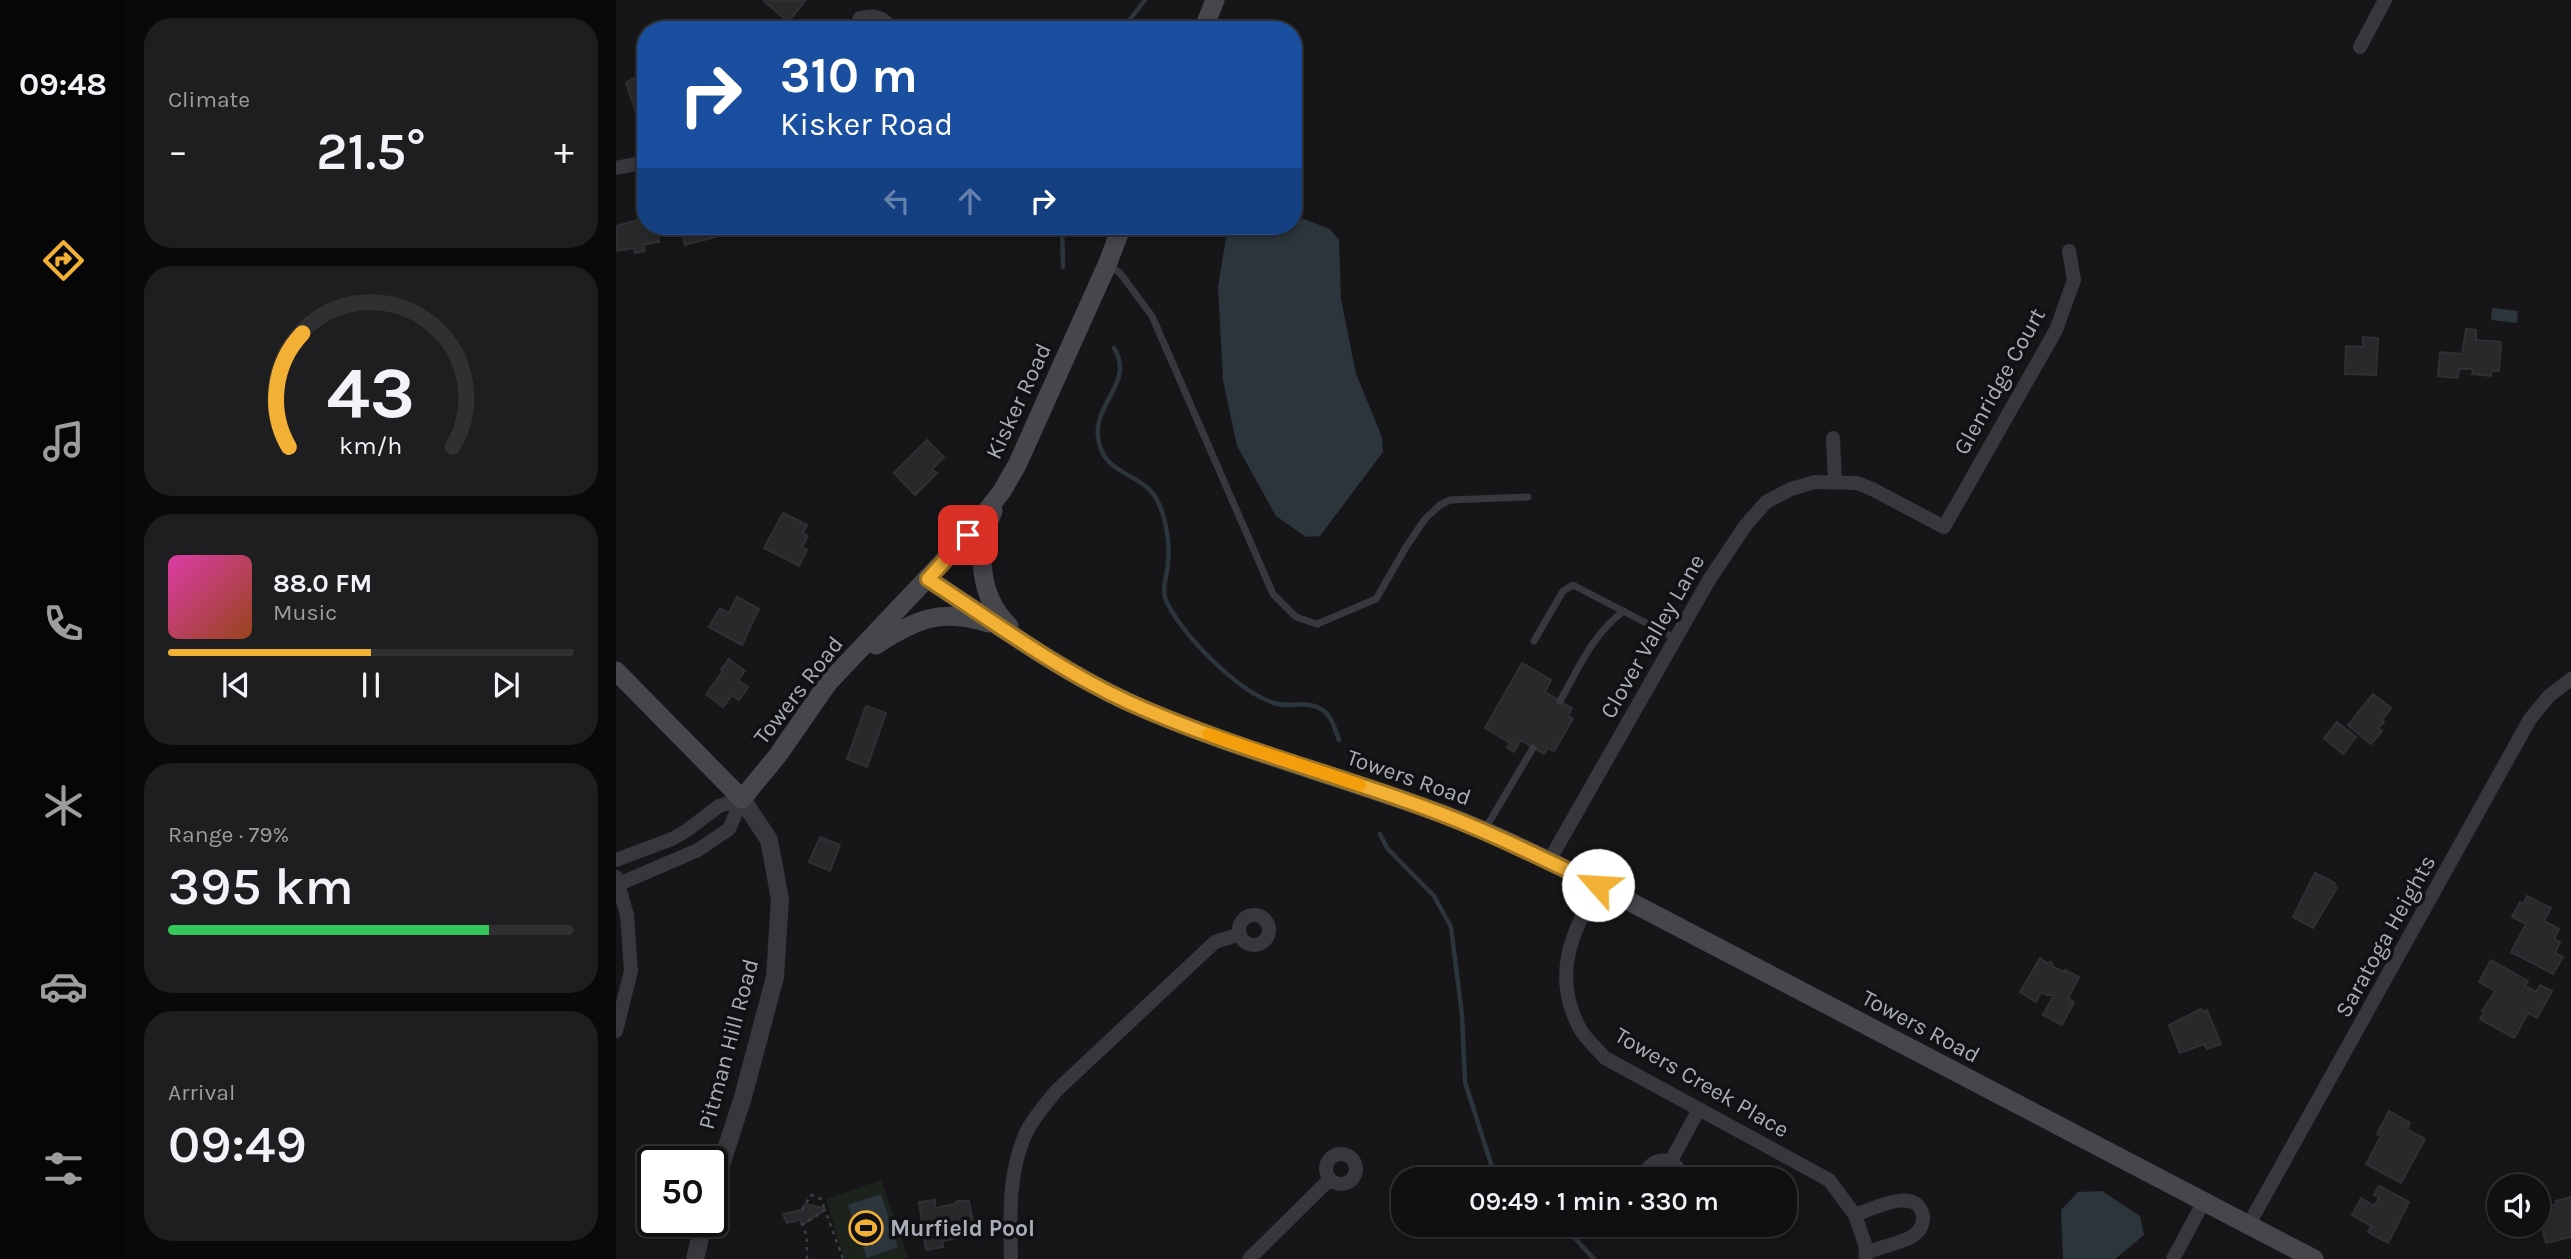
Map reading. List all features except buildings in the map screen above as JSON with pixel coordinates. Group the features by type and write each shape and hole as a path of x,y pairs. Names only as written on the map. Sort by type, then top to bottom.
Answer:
{"main road":[{"path":"1207,21 1215,0"},
{"name":"Kisker Road","path":"928,579 968,535 1002,491 1017,465 1119,235"},
{"path":"1002,491 985,535 982,565 985,589 996,611 1033,648"},
{"name":"Towers Road","path":"742,799 778,755 842,666 928,579 1066,671 1127,701 1191,728 1484,830 1549,860 2314,1259"},
{"path":"842,666 922,619 951,616 978,620 1003,628"},
{"name":"Pitman Hill Road","path":"616,671 742,799"}],"street":[{"path":"2360,47 2385,0"},
{"path":"858,21 871,15 884,21"},
{"path":"616,168 637,164"},
{"name":"Glenridge Court","path":"1944,527 2056,330 2074,280 2069,251"},
{"path":"1833,438 1835,482"},
{"name":"Clover Valley Lane","path":"1549,860 1709,580 1745,526 1766,502 1815,482 1857,483 1944,527"},
{"name":"Saratoga Heights","path":"2249,1224 2530,719 2549,696 2571,679"},
{"path":"616,860 672,839 719,806 742,799"},
{"path":"616,1031 631,971 627,915 617,881 698,850 729,828 742,799"},
{"name":"Pitman Hill Road","path":"727,1146 775,977 780,899 769,840 742,799"},
{"path":"686,831 698,850"},
{"name":"Towers Creek Place","path":"1598,885 1574,929 1565,963 1567,998 1581,1031 1605,1058 1829,1180 1855,1215 1867,1255 1913,1237 1923,1224 1923,1214 1917,1205 1907,1200 1897,1200 1855,1215"},
{"path":"1011,1259 1013,1175 1025,1135 1040,1111 1056,1091 1215,942 1240,934"},
{"path":"1671,1161 1699,1109"},
{"path":"1648,1167 1664,1160 1671,1161 1678,1167"},
{"path":"1249,1259 1330,1179"},
{"path":"2173,1259 2204,1201"},
{"path":"695,1259 701,1237"}],"lane":[{"path":"1107,265 1120,273 1152,316 1273,594 1296,617 1317,624 1376,599 1425,519 1440,505 1450,500 1528,497"},
{"path":"1534,641 1563,591 1573,585 1676,639"},
{"path":"1560,701 1598,634 1624,611"},
{"path":"1484,830 1533,748"}],"path":[{"path":"802,1210 811,1195 821,1199 843,1259"},
{"path":"807,1259 807,1236 803,1225 825,1210"}],"shaded area":[{"path":"1302,218 1330,229 1339,240 1341,299 1356,374 1382,437 1383,452 1320,536 1306,537 1276,516 1237,446 1223,380 1218,287 1227,235 1302,235"},
{"path":"2492,308 2518,311 2517,323 2491,320"},
{"name":"Murfield Pool","path":"881,1180 908,1257 844,1259 826,1199"},
{"path":"2102,1191 2140,1216 2144,1235 2115,1259 2063,1259 2061,1210 2078,1192"},
{"path":"881,1194 898,1247 867,1258 848,1205"}],"waterway":[{"path":"1129,21 1145,0"},
{"path":"1062,235 1063,267"},
{"path":"1114,348 1120,371 1098,425 1101,451 1116,468 1153,493 1159,504 1168,540 1165,598 1175,617 1213,661 1244,687 1274,703 1310,705 1321,709 1330,719 1339,740"},
{"path":"1380,834 1387,848 1434,896 1451,927 1462,1015 1465,1082 1492,1167"},
{"path":"1574,1237 1594,1259"}],"slow traffic":[{"path":"1208,734 1360,785"}],"place":[{"name":"Murfield Pool","path":"866,1228"}],"route":[{"path":"968,535 928,579 1066,671 1191,728 1484,830 1598,885"}]}
